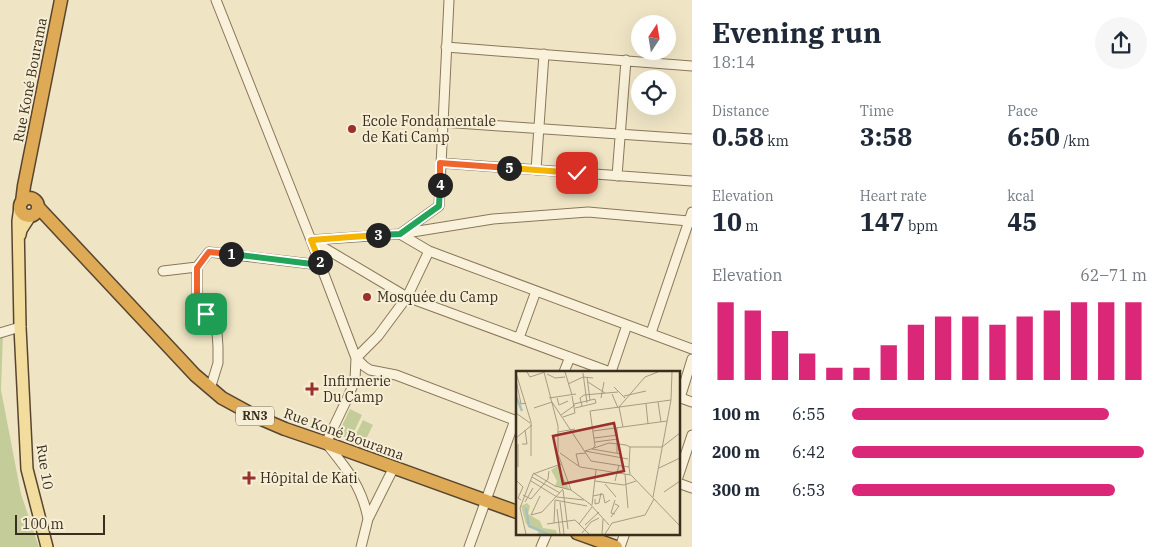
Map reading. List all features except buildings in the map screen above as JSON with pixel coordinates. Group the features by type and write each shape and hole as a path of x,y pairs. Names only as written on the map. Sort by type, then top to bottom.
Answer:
{"highway":[{"name":"Rue Koné Bourama","path":"61,0 24,186 28,208 53,225 195,374 222,398 284,429 516,512"},
{"path":"580,534 618,547"}],"main road":[{"name":"Rue 10","path":"28,208 19,241 20,327 26,469 48,547"}],"street":[{"path":"216,0 356,358 355,380 326,443 347,469 361,493 368,519"},
{"path":"400,234 439,206 449,0"},
{"path":"446,47 692,66"},
{"path":"536,170 544,54"},
{"path":"617,176 626,60"},
{"path":"442,122 692,139"},
{"path":"440,163 692,181"},
{"path":"311,240 400,234 493,219 588,212 691,218 651,333"},
{"path":"400,234 428,251 692,349"},
{"path":"311,240 407,297 608,371"},
{"path":"356,358 378,336 407,297 428,251"},
{"path":"210,389 218,363 217,332 197,297 197,268 209,252 312,264 320,262"},
{"path":"163,271 197,268"},
{"path":"519,338 536,291"},
{"path":"611,371 627,325"},
{"path":"0,333 20,327"},
{"path":"564,371 570,357"},
{"path":"356,358 370,370 396,375 516,421 469,547"},
{"path":"680,394 692,359"},
{"path":"355,380 379,372"},
{"path":"680,397 692,402"},
{"path":"680,472 689,451 692,435"},
{"path":"361,547 368,519 394,467"},
{"path":"680,484 692,488"},
{"path":"365,504 376,503"},
{"path":"542,547 547,534"},
{"path":"618,547 624,534"}],"green space":[{"path":"3,333 1,390 21,494 39,547 0,547 0,334"},
{"path":"350,409 362,415 350,440 338,434"},
{"path":"363,420 373,425 363,445 353,440"}],"place":[{"name":"Ecole Fondamentale de Kati Camp","path":"352,129"},
{"name":"Mosquée du Camp","path":"367,297"},
{"name":"Infirmerie Du Camp","path":"312,389"},
{"name":"Hôpital de Kati","path":"249,478"}],"route":[{"path":"206,314 197,297 197,268 209,252 312,264 320,262 311,240 400,234 439,206 440,163 577,173"}]}
